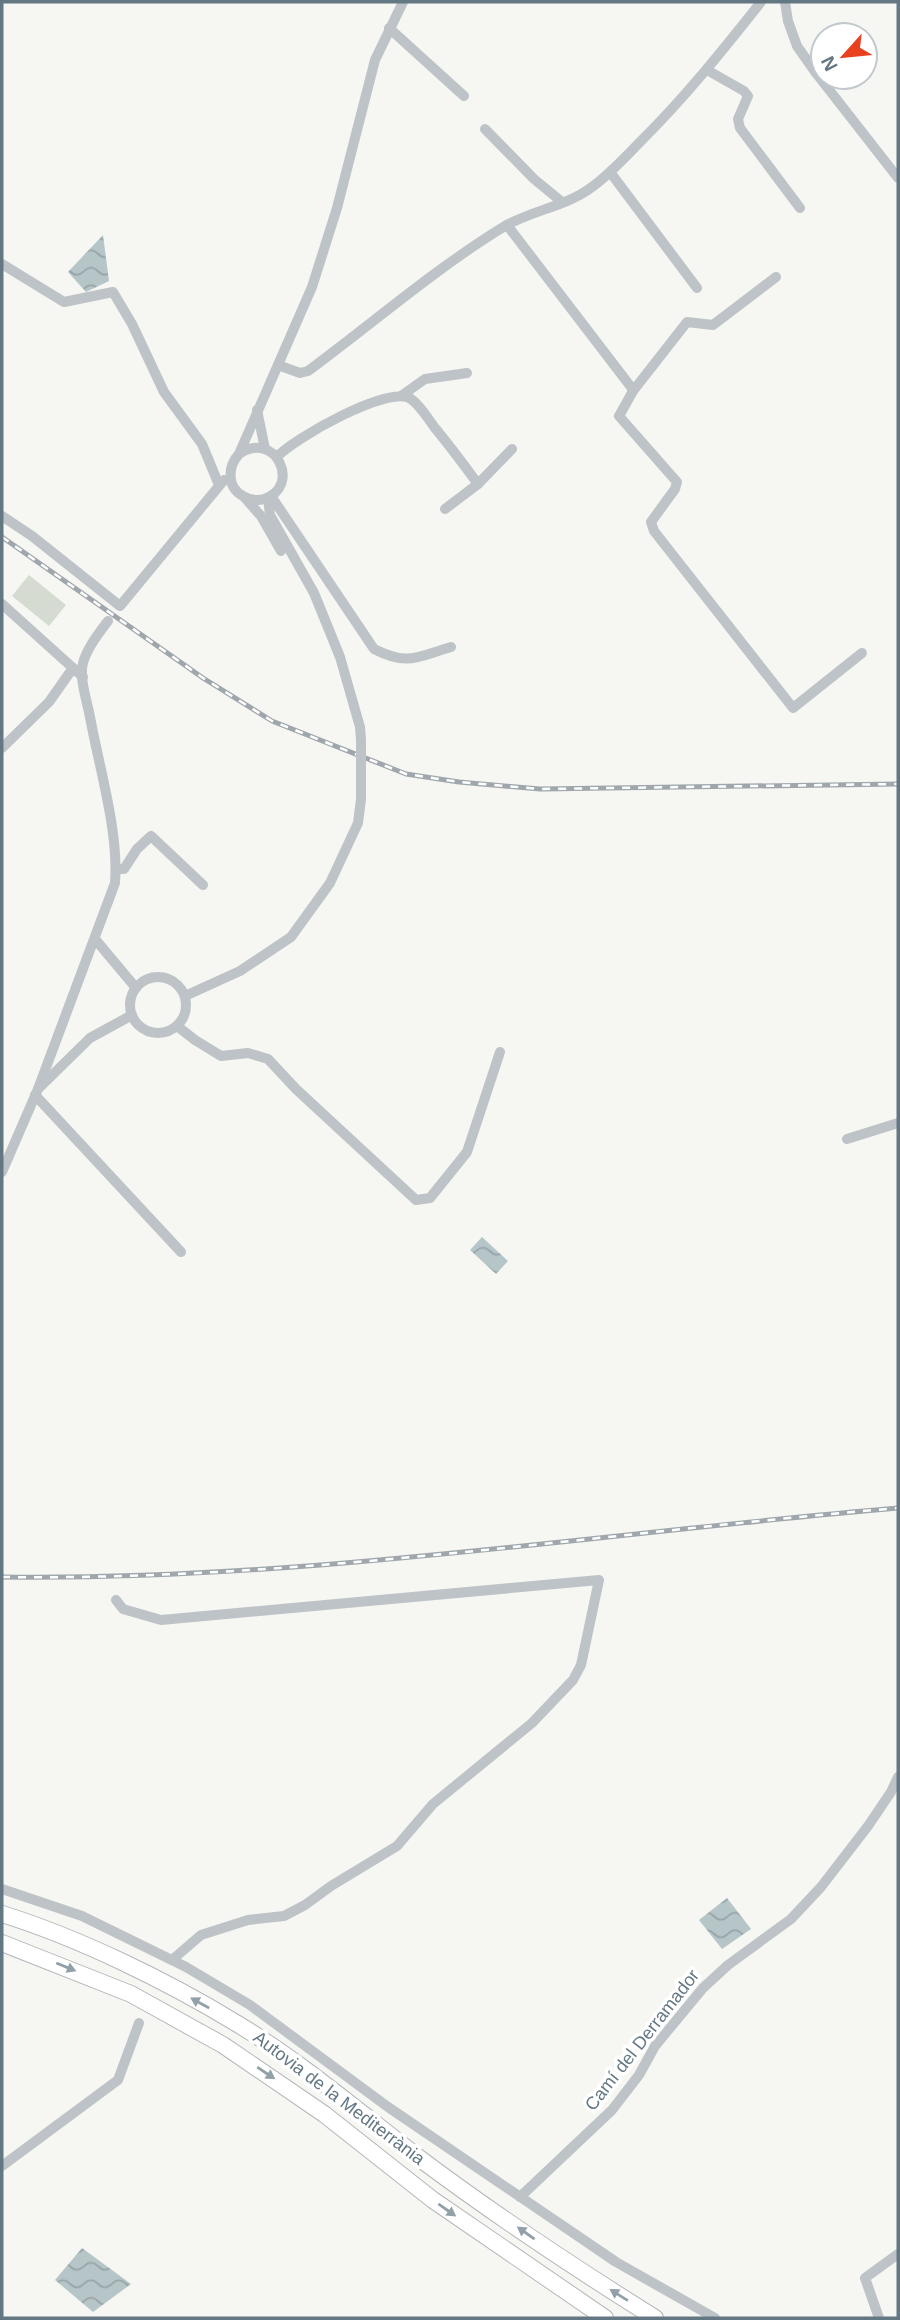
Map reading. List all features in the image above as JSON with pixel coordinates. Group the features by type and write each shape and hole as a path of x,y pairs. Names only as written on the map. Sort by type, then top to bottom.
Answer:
{"highway":[{"name":"Autovia de la Mediterrània","path":"2,1914 65,1936 174,1988 238,2024 314,2076 484,2204 582,2272 655,2318"},
{"name":"Autovia de la Mediterrània","path":"2,1943 131,1994 223,2045 314,2107 433,2200 605,2318"}],"street":[{"path":"239,454 312,287 337,208 375,60 403,2"},
{"path":"278,365 300,373 308,371 507,225 590,189 610,172 707,70 761,2"},
{"path":"785,2 788,21 797,46 898,178"},
{"path":"389,28 464,96"},
{"path":"707,70 748,96 738,119 740,128 800,208"},
{"path":"485,129 534,179 562,202"},
{"path":"610,172 697,288"},
{"path":"507,225 633,391"},
{"path":"2,264 64,302 113,292 132,324 164,392 202,444 219,485"},
{"path":"776,277 713,325 687,321 633,391 619,416 677,482 675,489 651,522 654,531 793,708 862,653"},
{"path":"277,457 287,446 308,434 375,401 401,396 425,379 467,373"},
{"path":"401,396 410,399 424,414 478,484"},
{"path":"257,410 265,449"},
{"path":"2,516 41,543 120,606 230,472 234,459 251,448 265,449 277,457 283,471 282,480 269,497 260,500 245,498"},
{"path":"445,509 478,484 512,449"},
{"path":"230,472 234,487 261,516 307,595 319,609"},
{"path":"185,996 240,971 291,937 330,883 358,823 361,799 360,727 340,657 314,593 273,522 268,509 269,497"},
{"path":"269,497 374,649 390,657 406,660 451,647"},
{"path":"2,604 83,677"},
{"path":"2,1172 37,1092 115,883 113,833 82,665 90,647 108,621"},
{"path":"2,748 49,702 74,668"},
{"path":"116,869 124,869 137,849 151,836 203,885"},
{"path":"94,939 136,988"},
{"path":"158,977 174,982 185,996 185,1015 177,1026 163,1033 144,1030 132,1015 130,1006 136,988 150,978 158,977"},
{"path":"37,1092 90,1038 132,1015"},
{"path":"177,1026 221,1056 248,1053 268,1059 296,1089 416,1200 430,1198 467,1152 500,1052"},
{"path":"37,1092 181,1252"},
{"path":"847,1139 898,1123"},
{"path":"116,1600 122,1609 160,1620 599,1580 581,1665 573,1680 531,1723 433,1804 397,1846 284,1916 248,1920 201,1935 172,1960"},
{"name":"Camí del Derramador","path":"520,2197 612,2110 639,2075 655,2046 703,1988 727,1965 791,1919 821,1887 895,1796 898,1777"},
{"path":"2,1889 82,1916 172,1960 250,2004 388,2107 616,2262 715,2318"},
{"path":"2,2166 118,2080 139,2023"},
{"path":"879,2318 865,2278 898,2254"}],"shaded area":[{"path":"29,575 66,605 49,626 12,596"}],"water":[{"path":"103,235 109,281 86,292 68,272"},
{"path":"482,1237 508,1261 496,1274 470,1250"},
{"path":"727,1898 751,1929 722,1949 699,1920"},
{"path":"82,2248 131,2284 93,2312 55,2280"}],"railway":[{"path":"2,537 203,678 272,721 406,774 540,789 898,784"},
{"path":"2,1577 114,1576 339,1564 898,1508"}]}
